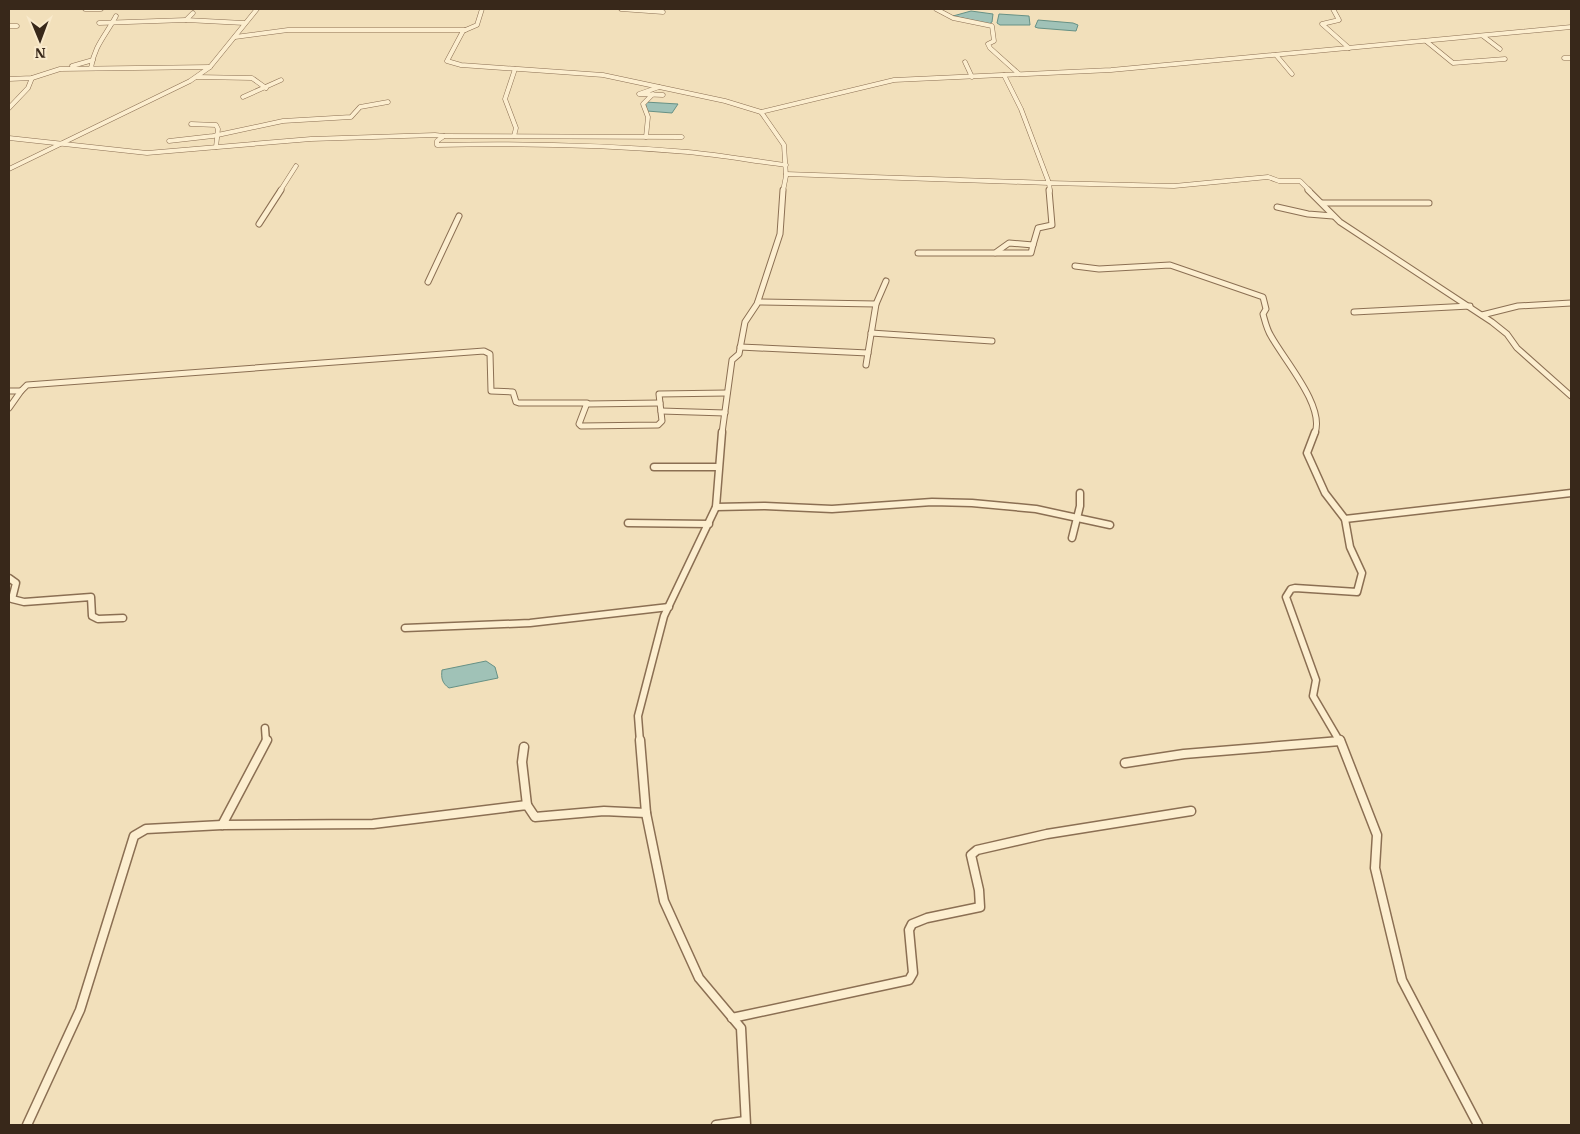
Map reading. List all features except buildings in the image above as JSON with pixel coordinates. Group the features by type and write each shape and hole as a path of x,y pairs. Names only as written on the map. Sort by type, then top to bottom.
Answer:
{"street":[{"path":"85,9 101,9"},
{"path":"9,169 178,89 197,77 210,67 257,9"},
{"path":"235,38 288,30 465,30 477,25 482,9"},
{"path":"621,9 663,12"},
{"path":"936,9 953,18 992,26 994,41 988,44 990,48 1019,74"},
{"path":"1333,9 1339,20 1323,22 1322,24 1349,48"},
{"path":"186,20 193,13"},
{"path":"91,68 96,46 104,38 116,16"},
{"path":"99,23 186,20 244,23"},
{"path":"9,26 17,26"},
{"path":"465,30 447,61 462,66 603,75 725,101 761,112 878,82 1111,70 1571,27"},
{"path":"1483,36 1500,49"},
{"path":"1426,41 1453,63 1492,61 1498,58 1505,59"},
{"path":"1276,55 1292,74"},
{"path":"1564,58 1571,58"},
{"path":"9,79 32,78 93,60"},
{"path":"965,62 972,76"},
{"path":"60,69 210,67"},
{"path":"514,136 516,128 505,99 515,69"},
{"path":"918,253 1031,253 1038,228 1052,225 1050,183 1022,109 1004,75"},
{"path":"197,77 252,78 266,88"},
{"path":"9,108 28,88 32,78"},
{"path":"243,97 281,80"},
{"path":"660,87 639,94 663,95"},
{"path":"646,137 648,117 643,104 652,94"},
{"path":"169,141 291,120 354,116 360,107 388,102"},
{"path":"716,1125 745,1123 741,1028 699,978 664,901 646,813 638,716 664,616 683,581 695,549 716,507 717,467 732,360 739,354 745,322 758,302 780,234 781,201 786,174 784,145 761,112"},
{"path":"191,124 216,125 218,134 216,147"},
{"path":"9,138 146,153 375,136 682,137"},
{"path":"444,136 435,144 558,145 690,152 786,165"},
{"path":"555,152 561,137"},
{"path":"259,224 296,166"},
{"path":"786,174 1162,186 1268,177 1302,182 1333,216 1402,265 1470,306 1507,334 1517,348 1571,396"},
{"path":"1322,203 1429,203"},
{"path":"1278,207 1308,214 1333,216"},
{"path":"428,282 459,216"},
{"path":"995,253 1009,244 1033,245"},
{"path":"1075,266 1099,269 1170,265 1263,297 1262,303 1266,309 1263,314 1270,335 1296,374 1317,416 1318,425 1307,453 1325,493 1345,519 1350,547 1362,573 1357,592 1295,588 1291,589 1286,597 1316,680 1313,696 1340,741 1377,835 1375,868 1402,980 1478,1125"},
{"path":"866,365 876,304 886,281"},
{"path":"758,302 876,304"},
{"path":"1482,315 1518,306 1571,303"},
{"path":"1354,312 1470,306"},
{"path":"872,333 992,341"},
{"path":"740,348 868,353"},
{"path":"9,408 27,385 484,351 490,354 493,392 513,392 516,402 519,403 660,403"},
{"path":"9,391 21,391"},
{"path":"588,404 579,424 581,426 658,425 662,421 659,394 727,393"},
{"path":"661,411 725,413"},
{"path":"654,467 717,467"},
{"path":"1072,538 1080,506 1080,493"},
{"path":"1345,519 1402,515 1492,502 1532,500 1571,493"},
{"path":"716,507 765,506 832,509 932,502 1036,509 1110,525"},
{"path":"628,523 709,524"},
{"path":"9,578 16,583 12,599 24,602 91,597 92,616 98,619 123,618"},
{"path":"405,628 530,623 669,607"},
{"path":"222,825 267,740 265,728"},
{"path":"1126,763 1184,754 1340,741"},
{"path":"524,747 522,762 527,805 535,817 604,812 646,813"},
{"path":"26,1125 80,1010 134,836 146,829 222,825 373,824 527,805"},
{"path":"732,1018 909,980 913,973 909,930 912,924 927,918 980,907 982,895 975,879 971,856 977,850 1047,834 1191,811"}],"water":[{"path":"971,11 993,14 992,22 989,24 953,16"},
{"path":"999,14 1029,16 1030,25 1000,25 997,23"},
{"path":"1038,20 1078,25 1076,31 1038,28 1035,27"},
{"path":"645,102 678,104 672,113 647,111"},
{"path":"486,661 495,667 498,678 449,688 443,682 442,670"}]}
